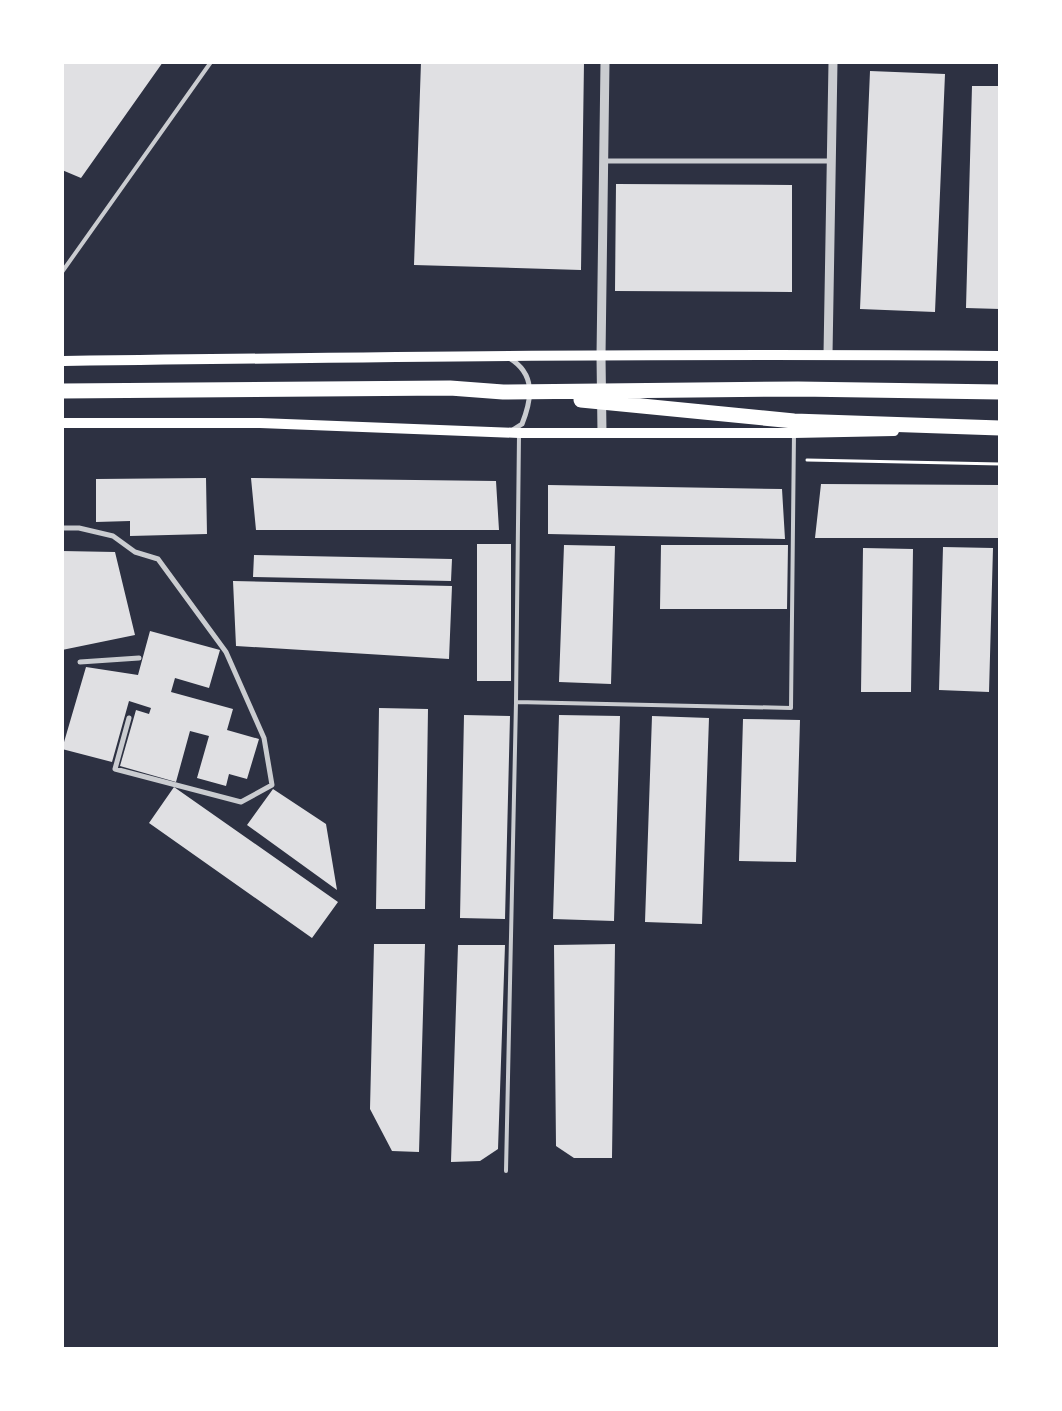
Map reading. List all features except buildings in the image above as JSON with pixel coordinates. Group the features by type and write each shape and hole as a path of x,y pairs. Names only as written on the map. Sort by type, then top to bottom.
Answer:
{"highway":[{"path":"62,391 450,388 794,421 1000,429"},
{"path":"503,392 788,389 1000,392"}],"main road":[{"path":"62,361 828,354 1000,356"},
{"path":"62,423 260,423 602,434 1000,429"}],"street":[{"path":"602,434 601,356 605,62"},
{"path":"828,354 834,62"},
{"path":"604,161 831,161"},
{"path":"504,356 517,363 525,372 530,384 528,407 522,424 513,432"},
{"path":"62,528 79,528 113,536 135,552 158,559 226,652 264,738 272,785 240,802 115,769 128,718"},
{"path":"80,662 139,658"}],"lane":[{"path":"62,272 211,62"},
{"path":"506,1171 516,702 513,432"},
{"path":"516,702 791,708 794,433"}],"path":[{"path":"794,460 1000,464"}]}
